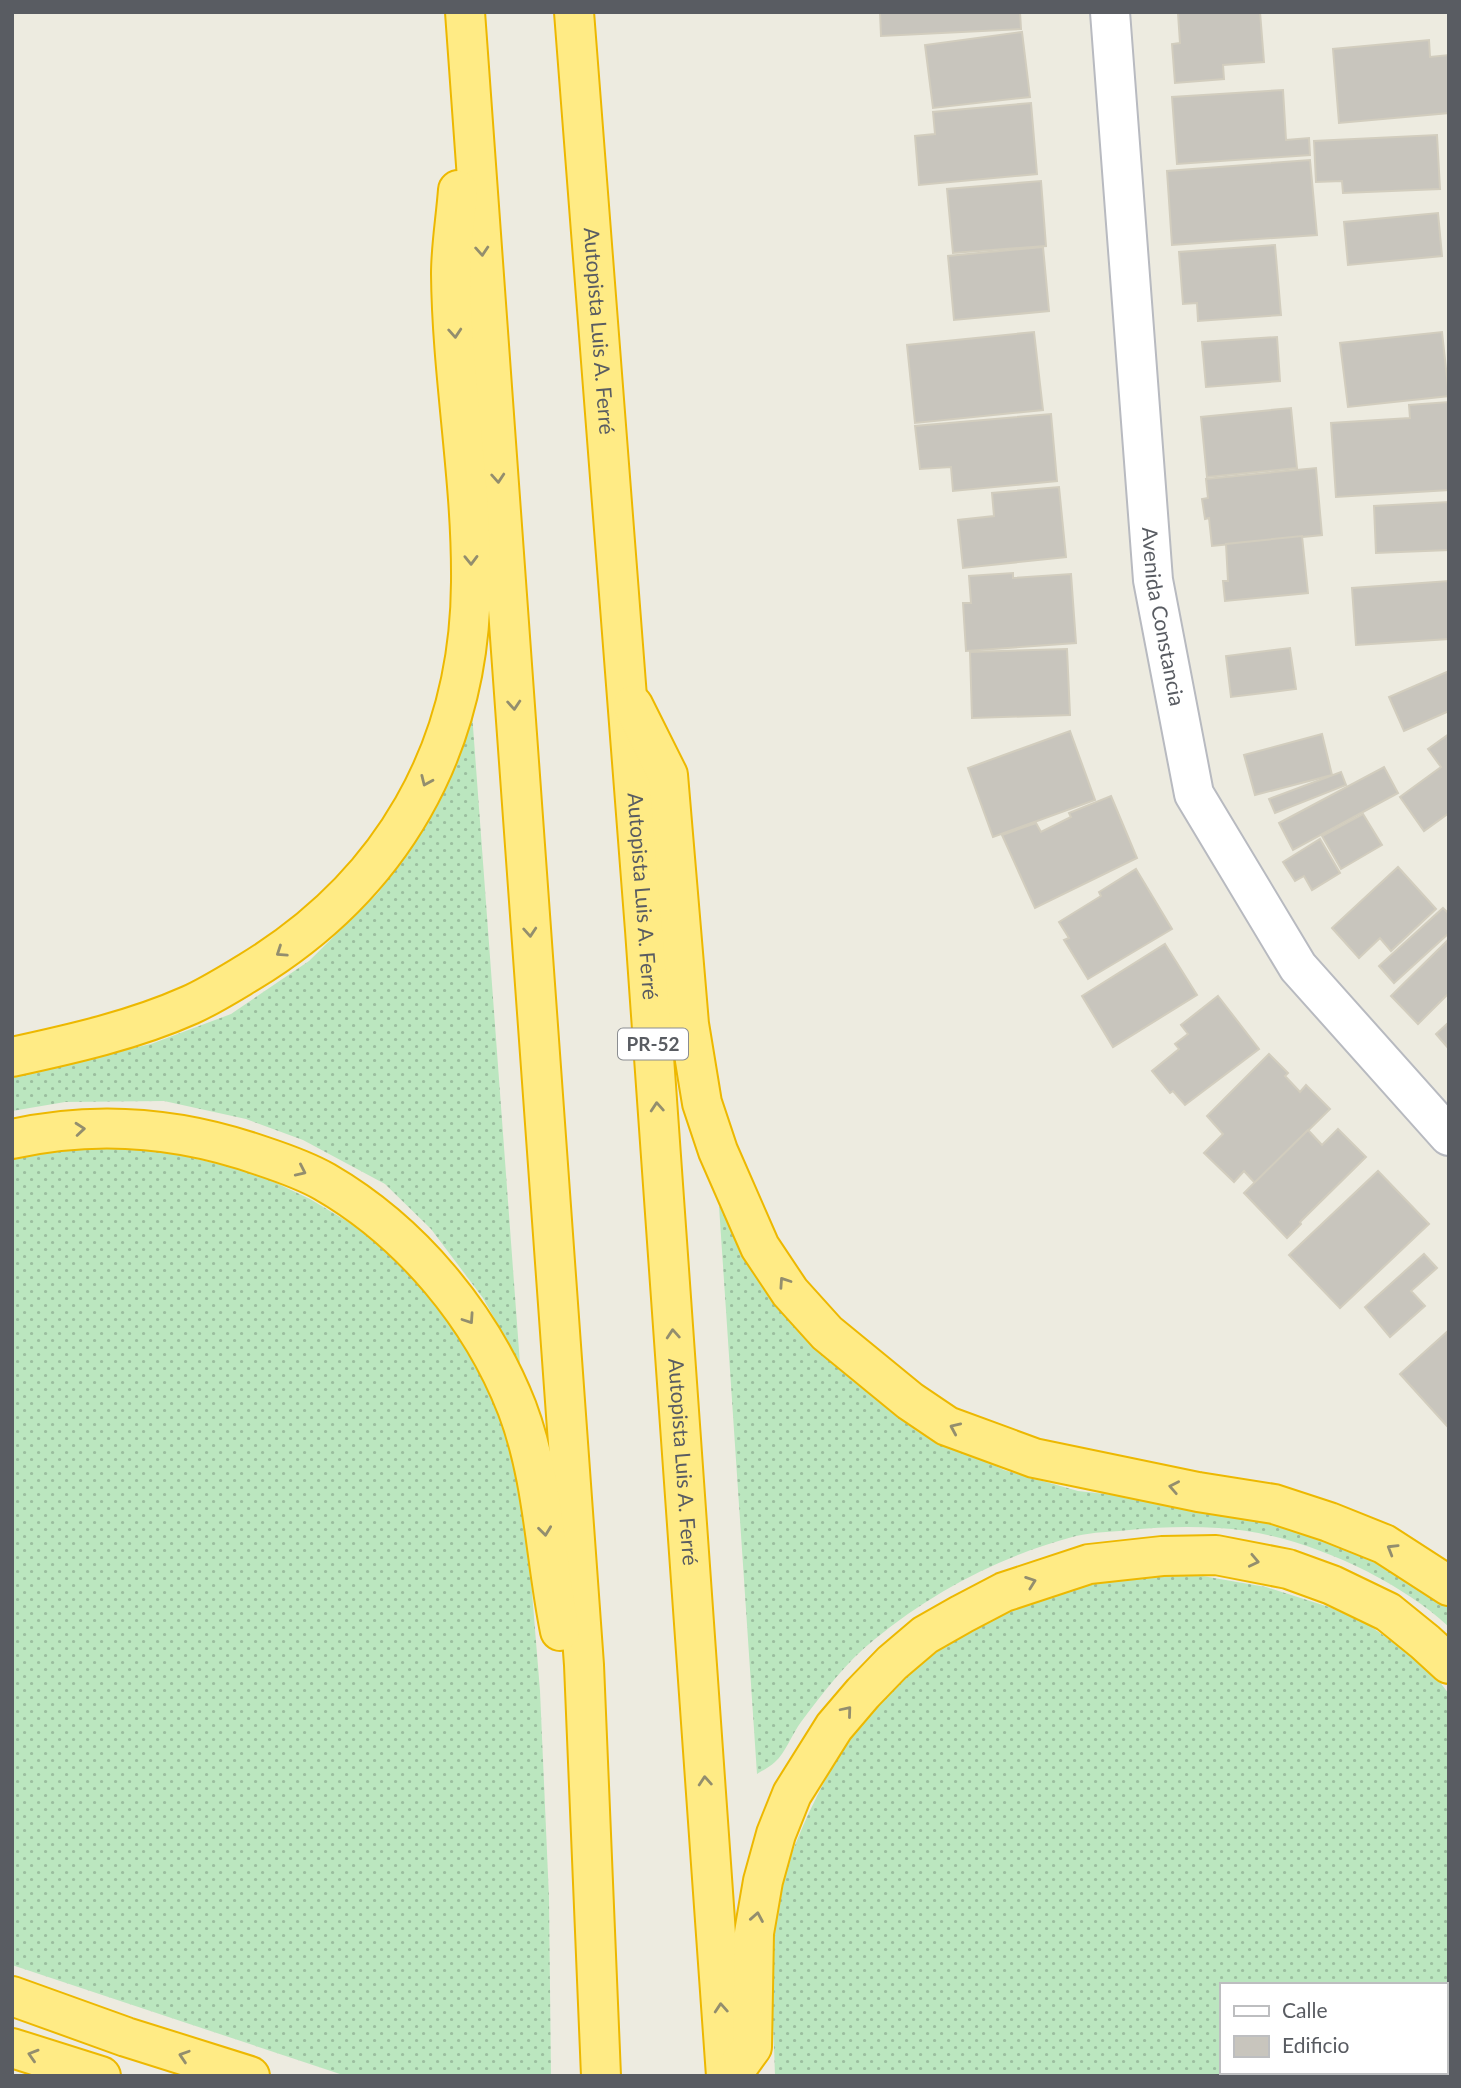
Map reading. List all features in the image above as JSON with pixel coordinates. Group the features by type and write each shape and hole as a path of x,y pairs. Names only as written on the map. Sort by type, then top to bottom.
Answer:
{"highway":[{"path":"465,12 584,1665 601,2068"},
{"name":"Autopista Luis A. Ferré","path":"574,12 647,958 726,2076"},
{"path":"12,1057 86,1039 168,1014 217,992 269,960 326,917 368,874 400,832 421,792 437,757 462,674 470,606 471,535 451,273 469,70"},
{"path":"625,690 668,775 689,1024 702,1103 718,1151 760,1247 790,1292 827,1333 910,1401 947,1426 1034,1458 1199,1492 1274,1504 1384,1544 1449,1587"},
{"path":"12,1139 44,1132 98,1128 148,1129 237,1147 289,1165 325,1182 360,1206 405,1243 439,1278 472,1322 499,1371 517,1407 528,1443 540,1492 552,1591 589,1770"},
{"path":"731,2076 752,2046 754,1933 763,1881 776,1834 792,1794 834,1727 892,1663 925,1635 1004,1592 1089,1564 1161,1556 1216,1555 1288,1569 1332,1585 1388,1612 1449,1664"},
{"path":"12,1996 126,2037 250,2076"},
{"path":"12,2048 101,2076"}],"street":[{"name":"Avenida Constancia","path":"1110,12 1153,580 1194,794 1298,967 1449,1136"}],"green space":[{"path":"472,713 520,1364 483,1298 431,1229 385,1184 303,1140 246,1119 164,1101 65,1102 12,1111 12,1075 151,1044 231,1014 309,961 379,892 441,798"},
{"path":"69,1146 153,1149 253,1172 310,1199 360,1229 408,1273 455,1323 509,1430 526,1518 540,1691 549,1898 551,2076 346,2076 12,1965 12,1157"},
{"path":"719,1206 788,1314 849,1378 920,1430 1004,1470 1078,1491 1152,1499 1294,1526 1383,1563 1449,1606 1449,1627 1400,1590 1372,1574 1310,1547 1279,1538 1248,1531 1196,1527 1151,1528 1076,1536 996,1564 945,1590 897,1622 864,1648 845,1668 801,1722 779,1758 757,1774"},
{"path":"1191,1574 1266,1587 1329,1607 1366,1623 1429,1668 1449,1694 1449,2076 775,2076 772,1936 778,1897 803,1826 849,1741 887,1694 910,1673 975,1626 1035,1598 1123,1579"}],"building":[{"path":"880,12 1020,12 1021,29 881,36"},
{"path":"1260,12 1264,62 1223,65 1224,79 1175,83 1172,44 1180,43 1178,13"},
{"path":"1022,32 1030,97 933,108 925,45"},
{"path":"1429,40 1430,57 1449,55 1449,113 1339,123 1333,49"},
{"path":"1283,90 1286,140 1309,138 1310,155 1177,164 1172,97"},
{"path":"1031,103 1037,174 919,185 915,136 935,134 933,112"},
{"path":"1437,135 1440,189 1343,193 1342,181 1316,182 1314,141"},
{"path":"1310,160 1317,235 1172,245 1167,171"},
{"path":"1041,181 1046,246 953,253 947,189"},
{"path":"1438,213 1442,256 1348,265 1344,222"},
{"path":"1275,245 1281,315 1198,321 1197,303 1183,304 1179,252"},
{"path":"1043,247 1049,311 954,320 948,256"},
{"path":"1034,332 1043,410 915,423 907,345"},
{"path":"1442,332 1449,396 1348,407 1340,343"},
{"path":"1277,337 1280,381 1206,387 1202,342"},
{"path":"1449,402 1449,490 1336,497 1331,423 1410,418 1409,405"},
{"path":"1291,408 1297,468 1207,477 1201,417"},
{"path":"1051,414 1057,481 953,491 951,467 920,469 915,426"},
{"path":"1316,468 1322,535 1212,546 1209,518 1205,519 1202,499 1208,498 1206,479"},
{"path":"1059,487 1066,557 963,568 958,520 994,516 992,493"},
{"path":"1449,502 1449,550 1376,553 1374,506"},
{"path":"1302,536 1308,593 1225,601 1223,581 1228,581 1226,544"},
{"path":"1013,573 1013,578 1071,574 1076,643 966,651 963,603 971,603 969,576"},
{"path":"1449,581 1449,639 1356,645 1352,588"},
{"path":"1290,648 1296,689 1231,697 1226,656"},
{"path":"1067,649 1070,715 972,718 970,652"},
{"path":"1449,671 1449,711 1404,731 1389,697"},
{"path":"1070,731 1095,800 993,837 968,768"},
{"path":"1322,734 1332,775 1255,795 1244,755"},
{"path":"1449,734 1449,813 1424,831 1400,797 1441,767 1428,749"},
{"path":"1384,767 1398,793 1293,850 1279,823"},
{"path":"1341,772 1346,785 1275,813 1269,799"},
{"path":"1111,796 1137,858 1035,908 1002,835 1036,823 1041,832 1071,817 1069,813"},
{"path":"1363,814 1382,845 1341,869 1322,836"},
{"path":"1320,839 1340,873 1312,890 1304,876 1295,881 1283,862"},
{"path":"1398,867 1436,909 1391,951 1380,938 1359,958 1332,928"},
{"path":"1136,869 1172,929 1088,979 1064,940 1069,938 1059,922 1101,896 1099,892"},
{"path":"1443,908 1449,914 1449,933 1394,983 1379,966"},
{"path":"1447,941 1449,993 1418,1024 1391,996"},
{"path":"1165,944 1197,995 1113,1047 1082,996"},
{"path":"1218,996 1259,1049 1185,1105 1173,1091 1170,1093 1152,1071 1179,1049 1175,1044 1188,1034 1181,1025"},
{"path":"1449,1022 1449,1049 1436,1034"},
{"path":"1269,1054 1288,1073 1285,1076 1300,1092 1306,1085 1330,1109 1255,1183 1244,1171 1234,1182 1204,1153 1223,1134 1207,1116"},
{"path":"1338,1129 1366,1157 1287,1238 1244,1193 1308,1130 1322,1145"},
{"path":"1378,1171 1429,1224 1340,1308 1289,1255"},
{"path":"1424,1254 1437,1268 1411,1291 1425,1306 1390,1337 1365,1307"},
{"path":"1449,1330 1449,1425 1447,1426 1400,1374"}]}
